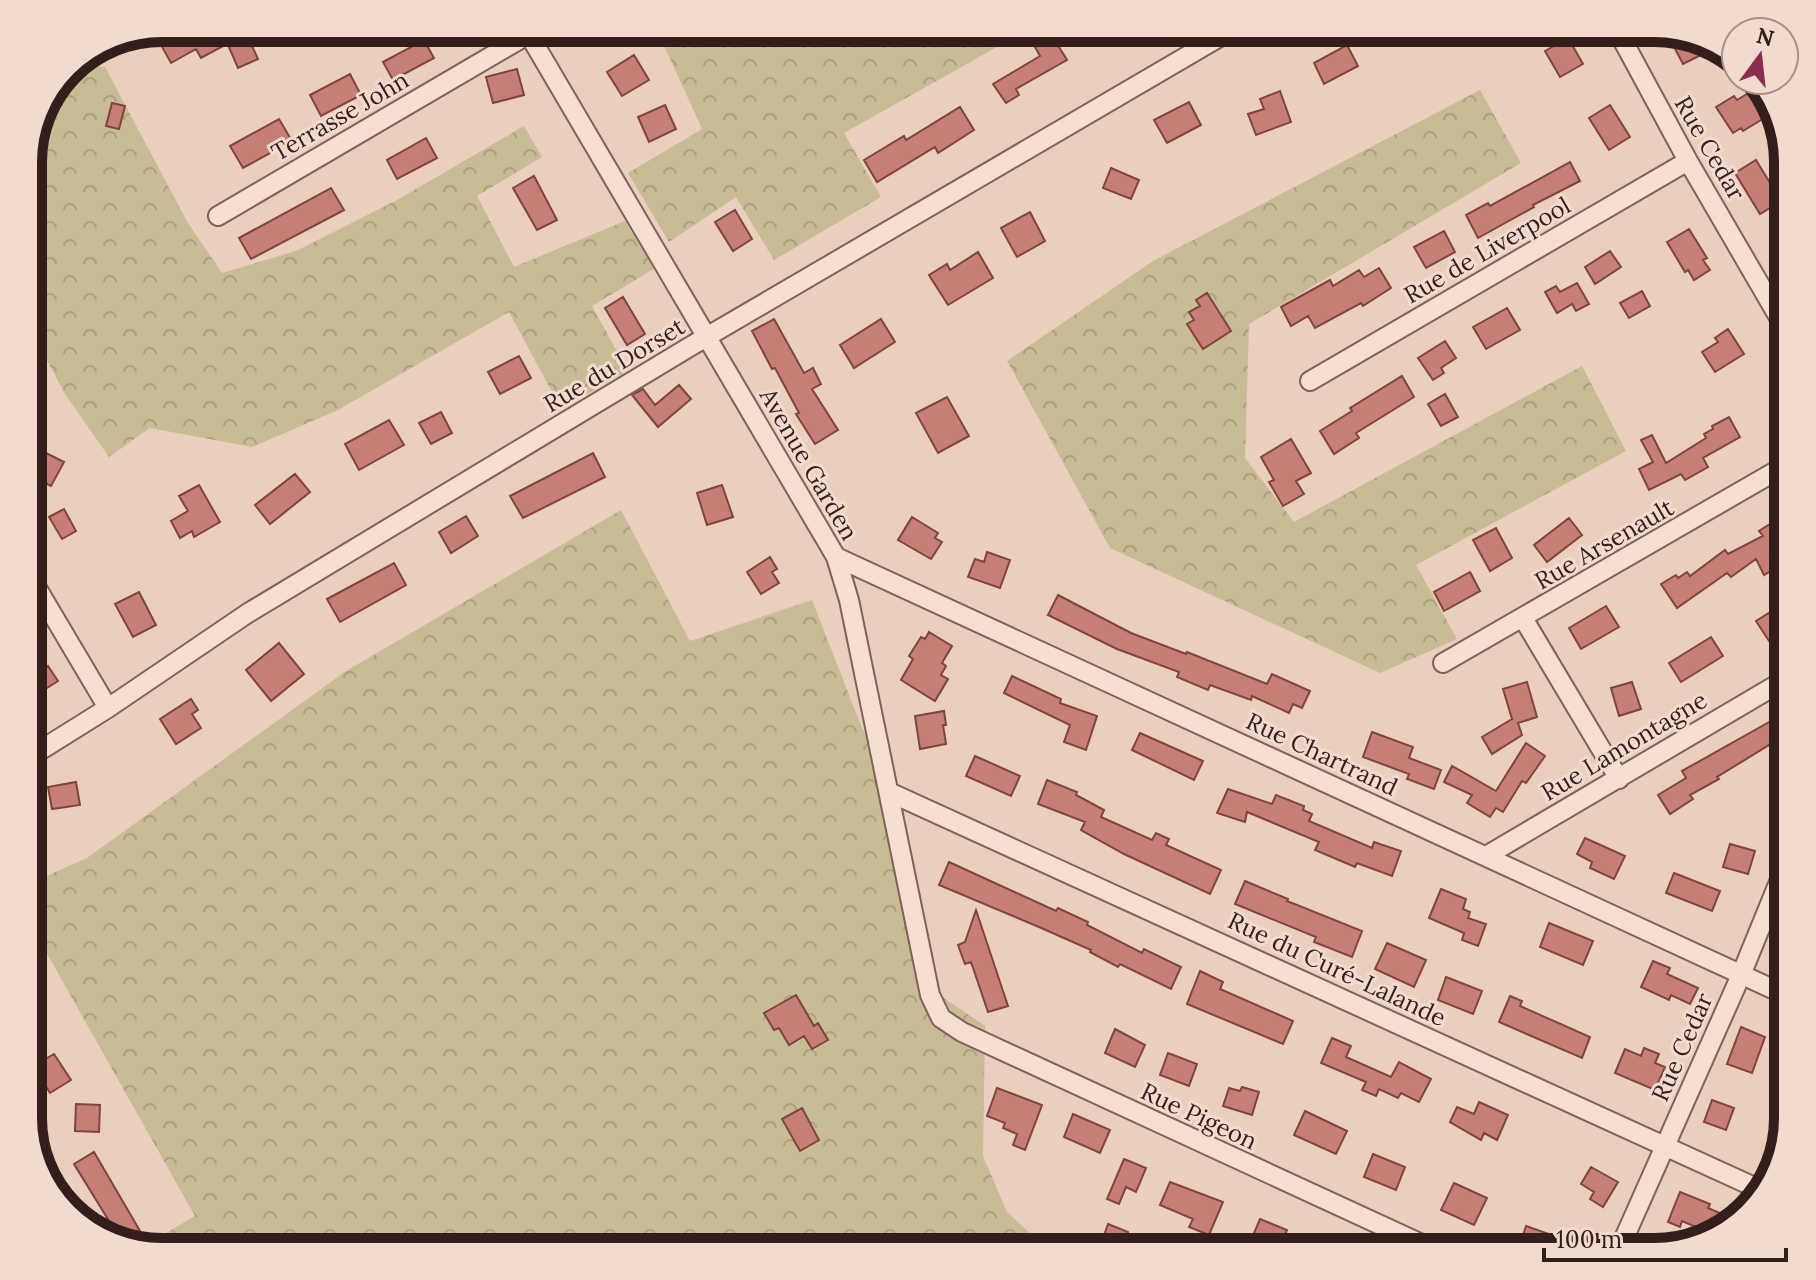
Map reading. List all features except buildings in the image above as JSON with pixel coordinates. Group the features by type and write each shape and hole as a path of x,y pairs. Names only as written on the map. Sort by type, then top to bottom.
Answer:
{"street":[{"name":"Terrasse John","path":"218,216 509,42"},
{"name":"Avenue Garden","path":"533,42 836,557 849,600 930,995 941,1018"},
{"name":"Rue du Dorset","path":"42,749 248,613 707,337 1211,42"},
{"name":"Rue Cedar","path":"1624,42 1774,309"},
{"name":"Rue de Liverpool","path":"1310,381 1688,161"},
{"name":"Rue Arsenault","path":"1443,663 1774,472"},
{"name":"Rue Chartrand","path":"836,557 1774,990"},
{"path":"42,597 108,708"},
{"path":"1523,618 1619,779"},
{"name":"Rue Lamontagne","path":"1486,856 1774,686"},
{"name":"Rue du Curé-Lalande","path":"889,792 1752,1186"},
{"name":"Rue Cedar","path":"1624,1238 1774,894"},
{"name":"Rue Pigeon","path":"941,1018 962,1032 1409,1238"}],"green space":[{"path":"662,42 1006,42 844,133 881,197 774,260 736,197 669,242 628,173 702,129"},
{"path":"92,65 105,67 188,223 222,273 296,251 397,200 524,126 542,157 477,196 514,267 625,221 654,269 592,306 628,371 561,409 509,312 338,410 252,447 150,428 109,457 65,394 42,351 42,154 54,109 77,77"},
{"path":"1480,90 1521,163 1249,324 1245,458 1294,522 1582,366 1626,451 1416,565 1457,639 1380,673 1110,548 1007,361 1153,261"},
{"path":"621,510 690,641 812,600 862,728 897,787 938,994 985,1026 983,1156 1007,1212 1035,1238 158,1238 195,1216 42,945 42,878 87,858 346,671"}]}
